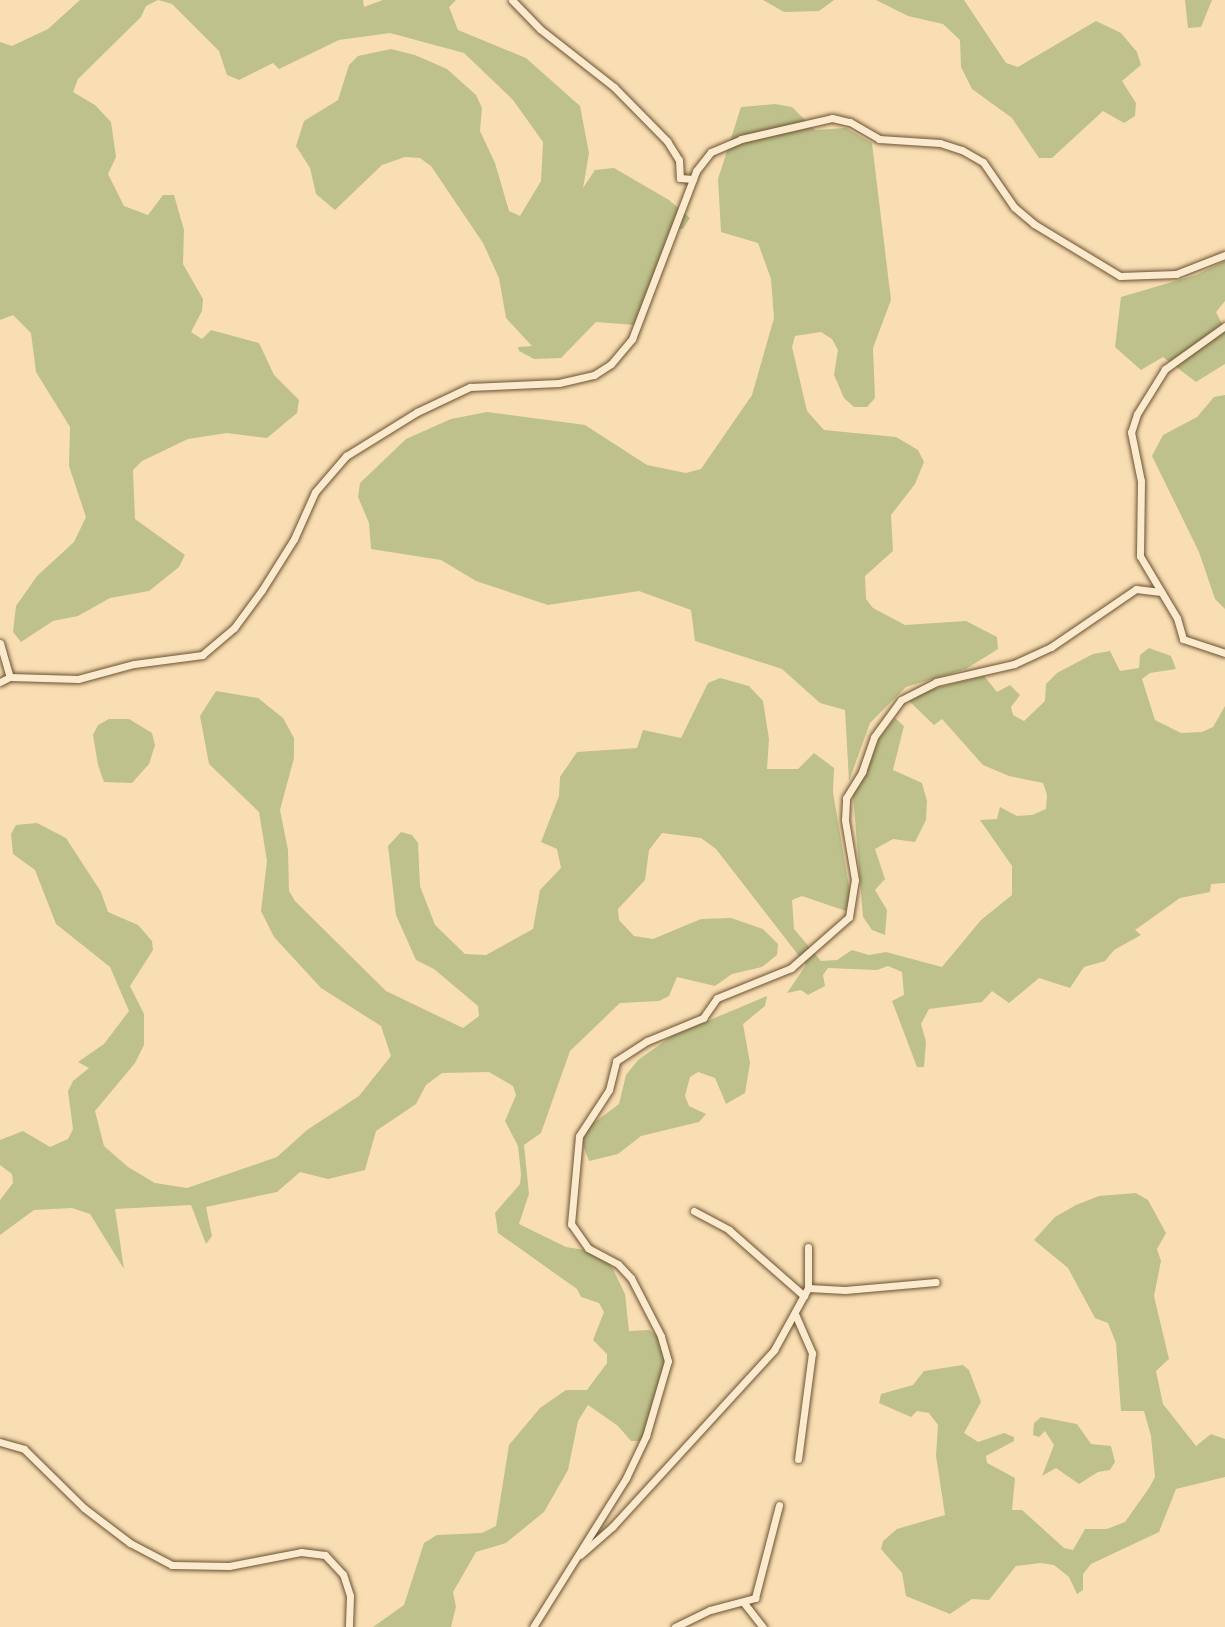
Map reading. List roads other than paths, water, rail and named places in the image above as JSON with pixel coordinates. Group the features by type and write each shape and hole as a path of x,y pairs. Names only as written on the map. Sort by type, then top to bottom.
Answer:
{"street":[{"path":"512,0 540,29 614,87 667,141 679,160 680,177 693,179"},
{"path":"0,682 10,677 78,679 134,664 202,654 233,628 262,590 294,539 315,492 346,456 416,412 470,387 559,383 594,375 611,365 632,339 703,159 722,146 832,118 850,122 879,139 940,143 962,149 983,162 1014,207 1034,224 1109,272 1176,274 1225,255"},
{"path":"1225,326 1165,369 1137,414 1131,432 1141,481 1140,556 1177,618 1183,639 1225,653"},
{"path":"533,1627 638,1455 668,1361 661,1336 631,1278 618,1264 588,1248 571,1224 579,1136 609,1090 617,1061 635,1047 703,1017 717,998 791,968 849,917 855,880 845,820 846,798 862,772 874,737 901,700 936,682 1014,664 1051,647 1136,589 1161,592"},
{"path":"0,643 10,677"},
{"path":"694,1211 749,1246 804,1296"},
{"path":"577,1557 612,1527 759,1368 795,1314 808,1288 808,1247"},
{"path":"808,1288 845,1290 936,1282"},
{"path":"795,1314 812,1353 798,1459"},
{"path":"0,1442 24,1449 83,1508 130,1543 172,1565 229,1566 301,1552 325,1555 343,1574 349,1595 349,1627"},
{"path":"675,1627 710,1610 744,1603 758,1593 769,1532 779,1505"},
{"path":"744,1603 763,1627"}]}
